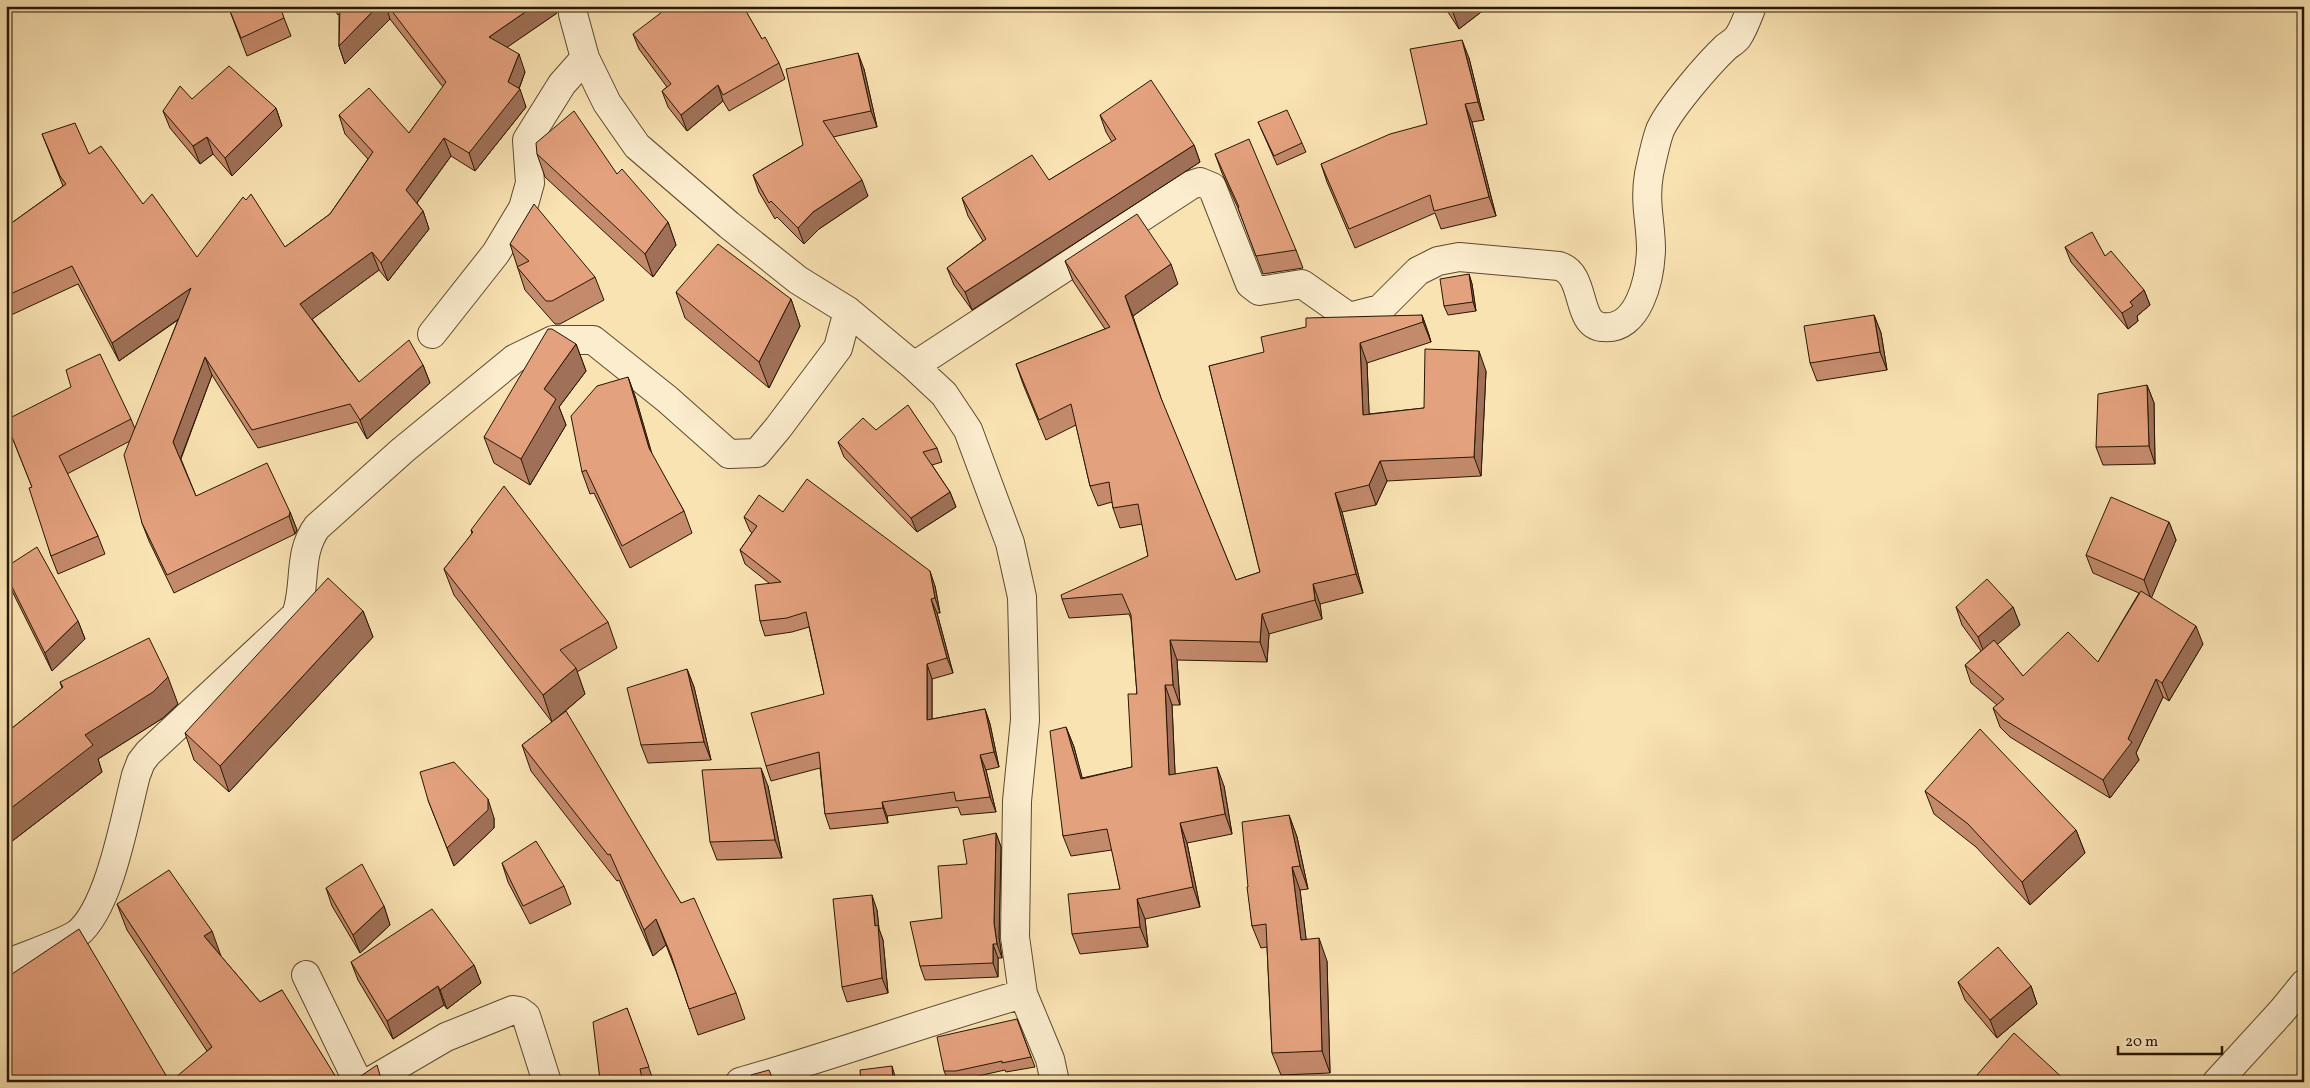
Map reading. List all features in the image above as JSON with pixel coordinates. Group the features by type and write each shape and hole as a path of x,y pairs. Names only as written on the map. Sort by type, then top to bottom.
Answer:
{"street":[{"path":"573,6 573,14 585,58 607,103 637,146 729,225 783,268 848,311 914,366 944,394 968,430 1010,543 1022,597 1025,720 1017,801 1015,937 1023,994 1050,1059 1055,1082"},
{"path":"914,366 1183,190 1200,182 1212,187 1250,284 1259,291 1302,284 1349,317 1380,309 1418,271 1448,258 1459,257 1566,268 1573,274 1586,314 1593,324 1602,328 1627,320 1637,310 1649,267 1651,251 1646,190 1660,131 1677,103 1726,47 1738,37 1752,6"},
{"path":"432,334 496,253 523,208 530,183 527,140 562,84 585,58"},
{"path":"6,964 75,935 93,916 107,888 141,762 148,753 296,616 299,606 304,552 309,537 316,527 402,450 514,359 553,340 593,340 667,399 729,454 757,452 778,428 838,348 848,311"},
{"path":"306,975 358,1082"},
{"path":"2217,1082 2304,984"},
{"path":"740,1082 824,1058 954,1014 1023,994"},
{"path":"369,1082 446,1037 513,1010 519,1011 526,1016 547,1082"}],"building":[{"path":"228,6 280,6 284,18 241,38"},
{"path":"340,6 378,6 339,46"},
{"path":"388,6 534,6 489,37 519,54 508,82 520,89 469,153 444,138 406,190 423,211 381,263 372,252 300,304 359,382 409,340 423,365 360,420 350,404 252,430 205,357 173,442 196,496 267,463 290,512 289,516 167,575 142,523 124,455 191,288 112,343 72,266 6,296 6,227 66,184 60,176 42,134 75,123 89,154 101,146 143,204 152,194 197,257 243,197 246,200 251,194 285,247 330,214 373,152 339,115 369,88 409,133 446,82"},
{"path":"670,6 743,6 762,39 765,37 779,63 723,95 718,85 681,115 662,91 671,84 633,34"},
{"path":"1450,6 1458,6 1452,10"},
{"path":"1462,40 1478,102 1465,104 1489,197 1434,211 1430,195 1349,229 1321,164 1390,134 1427,124 1410,49"},
{"path":"858,53 871,111 823,121 862,180 813,212 798,228 771,201 769,203 753,175 803,145 786,69"},
{"path":"229,66 276,108 225,158 207,137 193,146 163,111 180,86 192,99"},
{"path":"1151,80 1194,145 965,292 947,268 986,239 962,198 1032,155 1049,180 1116,139 1100,115"},
{"path":"1287,110 1302,143 1274,156 1258,122"},
{"path":"574,111 617,174 622,169 668,222 645,254 537,154 536,143"},
{"path":"1249,139 1296,250 1256,256 1239,207 1215,154"},
{"path":"534,204 595,277 552,301 546,301 517,267 529,261 510,244"},
{"path":"1137,214 1171,264 1125,296 1161,398 1236,580 1260,572 1209,366 1264,352 1261,337 1306,327 1306,318 1422,315 1423,322 1360,343 1363,415 1424,408 1425,349 1479,351 1474,457 1380,461 1369,485 1335,493 1356,574 1313,584 1315,600 1262,614 1260,642 1170,640 1173,685 1165,685 1169,775 1217,767 1225,814 1180,823 1193,887 1137,899 1140,927 1072,934 1068,894 1120,889 1107,829 1063,836 1050,731 1066,727 1081,779 1132,767 1128,694 1137,694 1131,615 1122,594 1062,599 1061,595 1148,556 1138,504 1113,508 1109,482 1090,486 1071,404 1039,420 1016,364 1110,327 1065,261"},
{"path":"2092,232 2105,256 2111,251 2144,290 2130,302 2133,306 2122,313 2065,247"},
{"path":"718,244 791,299 759,362 676,292"},
{"path":"1469,274 1473,302 1444,306 1440,279"},
{"path":"1874,315 1880,352 1810,363 1804,326"},
{"path":"548,329 552,329 576,344 544,389 556,399 521,459 484,437"},
{"path":"100,354 131,419 59,456 98,536 51,556 29,488 32,487 6,420 71,387 66,370"},
{"path":"628,377 649,448 684,511 622,546 586,470 582,472 571,416 597,386"},
{"path":"2147,385 2149,446 2096,447 2098,394"},
{"path":"908,405 937,448 923,452 950,492 911,518 838,442 863,418 876,430"},
{"path":"807,479 930,571 935,598 931,599 947,658 927,664 927,720 985,709 994,752 980,755 990,797 956,801 954,792 882,802 883,808 825,814 819,752 766,766 751,713 824,694 806,612 787,618 760,621 755,585 781,582 740,550 757,526 744,517 759,495 783,512"},
{"path":"504,486 608,622 560,650 576,668 543,695 444,569 473,532 471,530"},
{"path":"2111,497 2169,522 2144,580 2086,555"},
{"path":"37,547 78,621 45,653 6,575 6,567"},
{"path":"328,578 363,611 220,766 185,733"},
{"path":"1987,579 2013,607 1978,637 1956,607"},
{"path":"2141,591 2196,626 2162,683 2156,679 2128,739 2132,742 2103,780 2003,719 1993,708 2004,699 1965,665 1994,640 2023,676 2068,632 2098,662"},
{"path":"149,638 168,677 153,692 85,735 93,745 6,812 6,733 63,687 60,682"},
{"path":"687,669 704,742 641,745 627,688"},
{"path":"566,711 681,903 694,898 736,993 689,1009 671,955 656,919 644,930 610,854 608,855 522,745"},
{"path":"1980,729 2076,830 2022,882 1968,824 1925,791"},
{"path":"454,762 488,799 488,810 447,848 428,800 420,772"},
{"path":"761,768 775,840 710,842 702,770"},
{"path":"1289,815 1300,866 1292,867 1301,940 1319,938 1322,1051 1272,1053 1266,924 1252,926 1242,822"},
{"path":"996,833 994,923 997,944 993,944 993,963 920,966 910,922 942,918 938,866 967,864 963,840"},
{"path":"536,841 564,886 523,906 502,863"},
{"path":"362,864 384,906 353,935 326,888"},
{"path":"169,870 212,931 204,936 260,1002 282,990 339,1082 170,1082 212,1047 117,904"},
{"path":"872,895 875,926 878,925 882,978 842,987 833,899"},
{"path":"432,909 474,965 440,990 438,986 387,1021 351,962"},
{"path":"79,929 170,1082 6,1082 6,978"},
{"path":"1998,947 2031,986 1990,1020 1958,982"},
{"path":"627,1008 649,1067 640,1069 643,1082 616,1082 615,1076 600,1080 593,1022"},
{"path":"1017,1019 1031,1057 956,1071 944,1071 937,1037"},
{"path":"2014,1033 2067,1082 1984,1082 1977,1075"},
{"path":"377,1065 382,1082 352,1082"},
{"path":"892,1066 893,1082 861,1082 860,1070"},
{"path":"769,1070 774,1082 752,1082 751,1075"}]}
